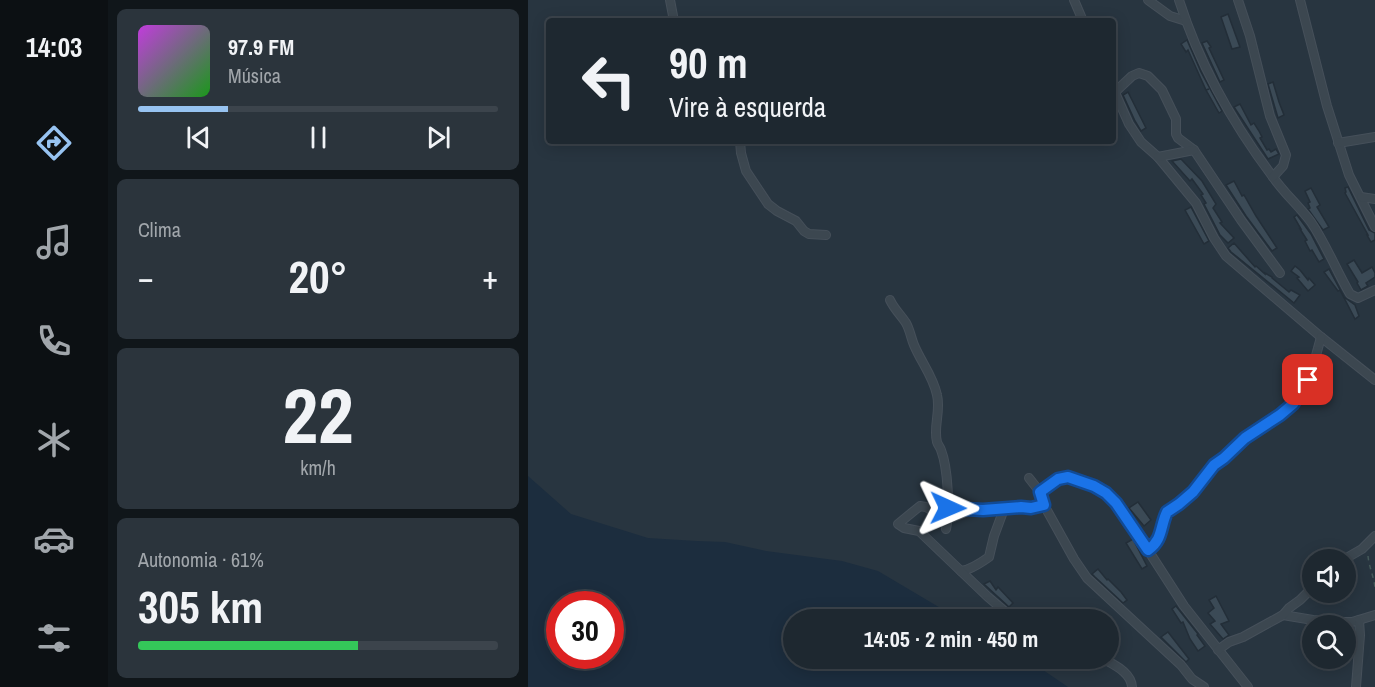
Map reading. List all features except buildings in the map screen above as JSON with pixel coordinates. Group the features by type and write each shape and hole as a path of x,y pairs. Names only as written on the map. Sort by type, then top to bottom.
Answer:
{"street":[{"path":"670,0 673,18"},
{"path":"1074,0 1082,18"},
{"path":"1148,0 1166,14 1186,21"},
{"path":"1179,0 1212,80 1236,123 1273,177 1311,223 1350,294 1358,298 1375,290"},
{"path":"1238,0 1250,36 1270,116 1286,155 1283,166 1273,177"},
{"path":"1300,0 1338,143 1349,175 1375,227"},
{"path":"1116,89 1139,73 1148,76 1162,90 1176,119 1178,138 1194,150 1280,273"},
{"path":"1116,95 1129,124 1141,142 1158,157 1197,203 1214,238 1226,256 1320,337 1375,380"},
{"path":"1338,143 1375,137"},
{"path":"740,144 746,171 768,204 796,221 809,234 826,235"},
{"path":"1158,157 1194,150"},
{"path":"1361,197 1375,199"},
{"path":"890,300 908,325 914,346 937,392 939,401 936,433 944,462 948,508 946,529"},
{"path":"1148,550 1157,542 1167,512 1193,492 1214,465 1245,438 1285,411 1297,399 1311,374 1320,337"},
{"path":"1040,492 1058,479 1068,477 1106,493 1116,503 1184,606 1248,687"},
{"path":"1029,478 1040,492 1044,505 1087,578 1181,665 1192,679 1204,687"},
{"path":"1003,609 919,531 904,528 898,524 920,506 932,510 948,508 983,510 1031,508 1044,505"},
{"path":"960,571 978,565 989,557 1004,509"},
{"path":"1356,553 1372,539"},
{"path":"1218,650 1229,642 1283,615 1288,608 1302,598"},
{"path":"1283,615 1332,622 1352,622 1375,615"},
{"path":"1357,686 1359,620"},
{"path":"1119,667 1129,676 1132,687"}],"path":[{"path":"1372,539 1368,562 1375,588"}],"water":[{"path":"528,476 571,514 648,538 725,542 766,551 842,561 878,571 942,609 783,609 783,669 1042,669 1068,687 528,687"}],"route":[{"path":"948,508 983,510 1031,508 1044,505 1040,492 1058,479 1068,477 1078,479 1106,493 1116,503 1148,550 1157,542 1167,512 1193,492 1214,465 1245,438 1293,404 1308,380"}]}
